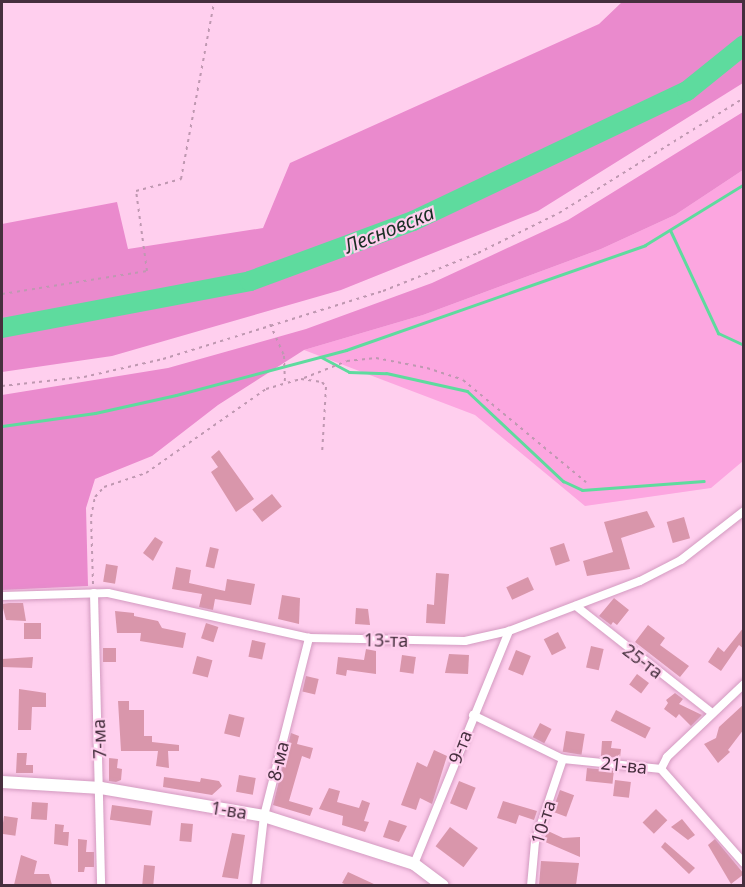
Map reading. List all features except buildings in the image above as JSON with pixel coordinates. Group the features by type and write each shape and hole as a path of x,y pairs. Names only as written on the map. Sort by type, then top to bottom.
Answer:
{"street":[{"name":"13-та","path":"2,596 94,593 309,638 465,641 509,631 576,606 681,560 742,518"},
{"name":"7-ма","path":"94,593 101,788 101,885"},
{"name":"25-та","path":"576,606 712,713"},
{"name":"9-та","path":"414,864 509,631"},
{"name":"8-ма","path":"256,885 264,816 309,638"},
{"path":"661,769 667,758 744,684"},
{"name":"21-ва","path":"473,715 563,759 661,769 744,863"},
{"name":"10-та","path":"531,885 534,842 563,759"},
{"name":"1-ва","path":"2,782 101,788 264,816 414,864 443,885"}],"path":[{"path":"2,294 147,270 135,191 181,179 214,2"},
{"path":"2,386 84,376 163,359 270,324 383,291 478,253 559,213 744,98"},
{"path":"270,324 284,356 285,381"},
{"path":"94,593 91,517 95,497 104,487 146,473 230,412 285,381 301,379 347,361 376,358 427,368 463,380 586,482"},
{"path":"301,379 322,382 326,387 322,454"}],"shaded area":[{"path":"622,2 743,2 743,83 538,211 341,290 112,356 2,372 2,224 117,202 128,249 263,228 290,163 599,24"},
{"path":"743,112 743,170 675,215 601,249 423,315 304,350 218,405 152,456 95,479 86,508 88,586 2,590 2,395 168,368 306,329 432,283 568,220"},
{"path":"743,170 743,461 711,488 585,506 475,415 304,350 423,315 601,249 675,215"}],"waterway":[{"name":"Лесновска","path":"2,328 250,281 413,221 687,91 744,45"},
{"path":"2,426 95,413 176,395 346,350 645,245 744,184"},
{"path":"670,230 718,333 744,345"},
{"path":"321,357 349,372 386,373 467,391 563,481 582,490 704,481"}]}
